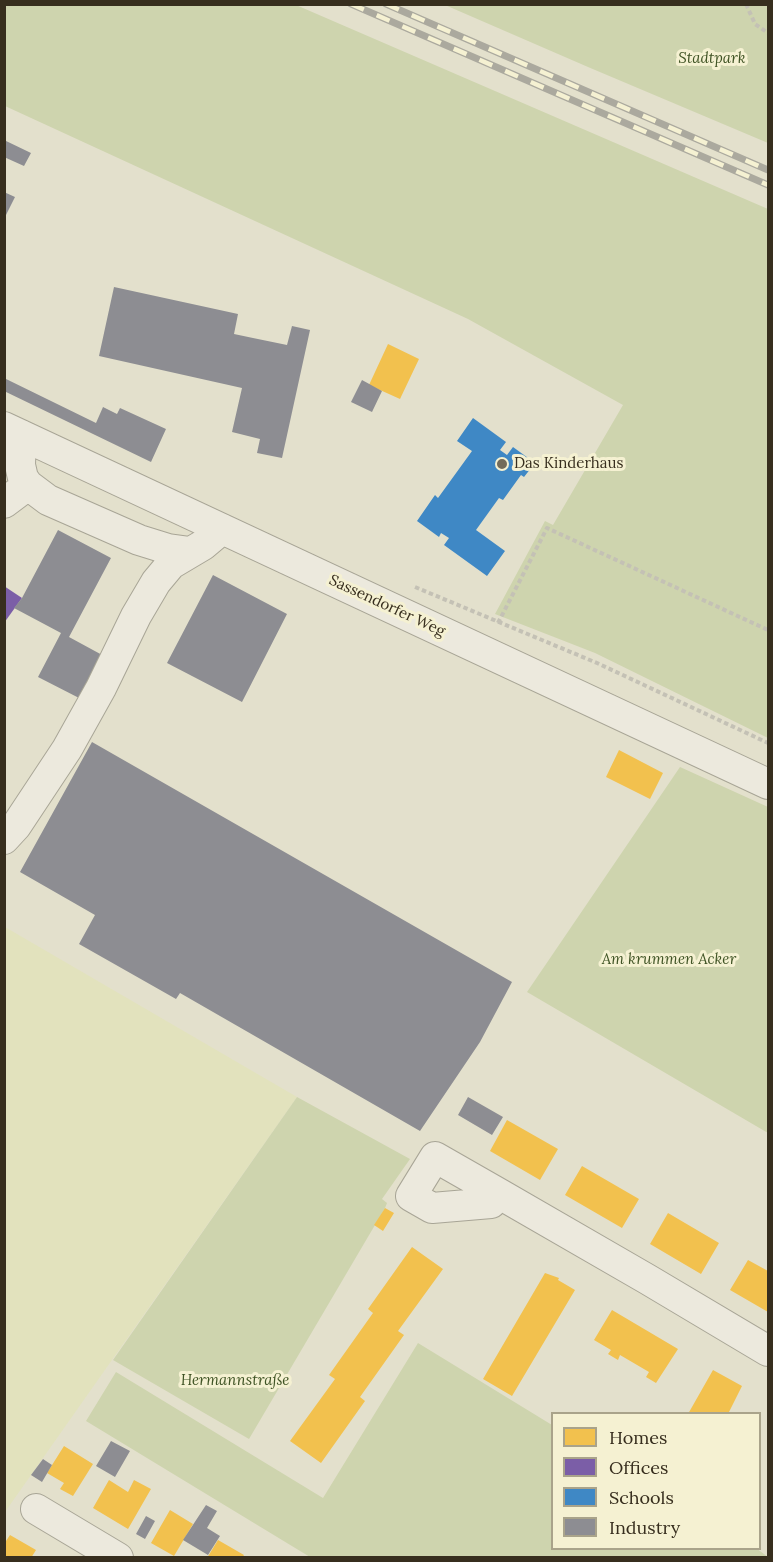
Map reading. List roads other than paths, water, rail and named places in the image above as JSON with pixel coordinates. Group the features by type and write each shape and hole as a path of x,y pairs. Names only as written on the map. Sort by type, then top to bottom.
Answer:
{"street":[{"path":"13,431 23,478 28,485 48,500 139,540 168,549 189,552"},
{"name":"Sassendorfer Weg","path":"13,431 768,784"},
{"path":"4,503 28,485"},
{"path":"4,839 16,826 68,749 136,616 156,582 171,564 203,545 222,529"},
{"path":"498,1193 768,1351"},
{"path":"36,1509 118,1557"}],"railway":[{"path":"351,4 768,185"},
{"path":"386,4 768,170"}],"place":[{"name":"Das Kinderhaus","path":"502,464"}],"park label":[{"name":"Stadtpark","path":"712,59"},
{"name":"Am krummen Acker","path":"669,960"},
{"name":"Hermannstraße","path":"235,1381"}]}
